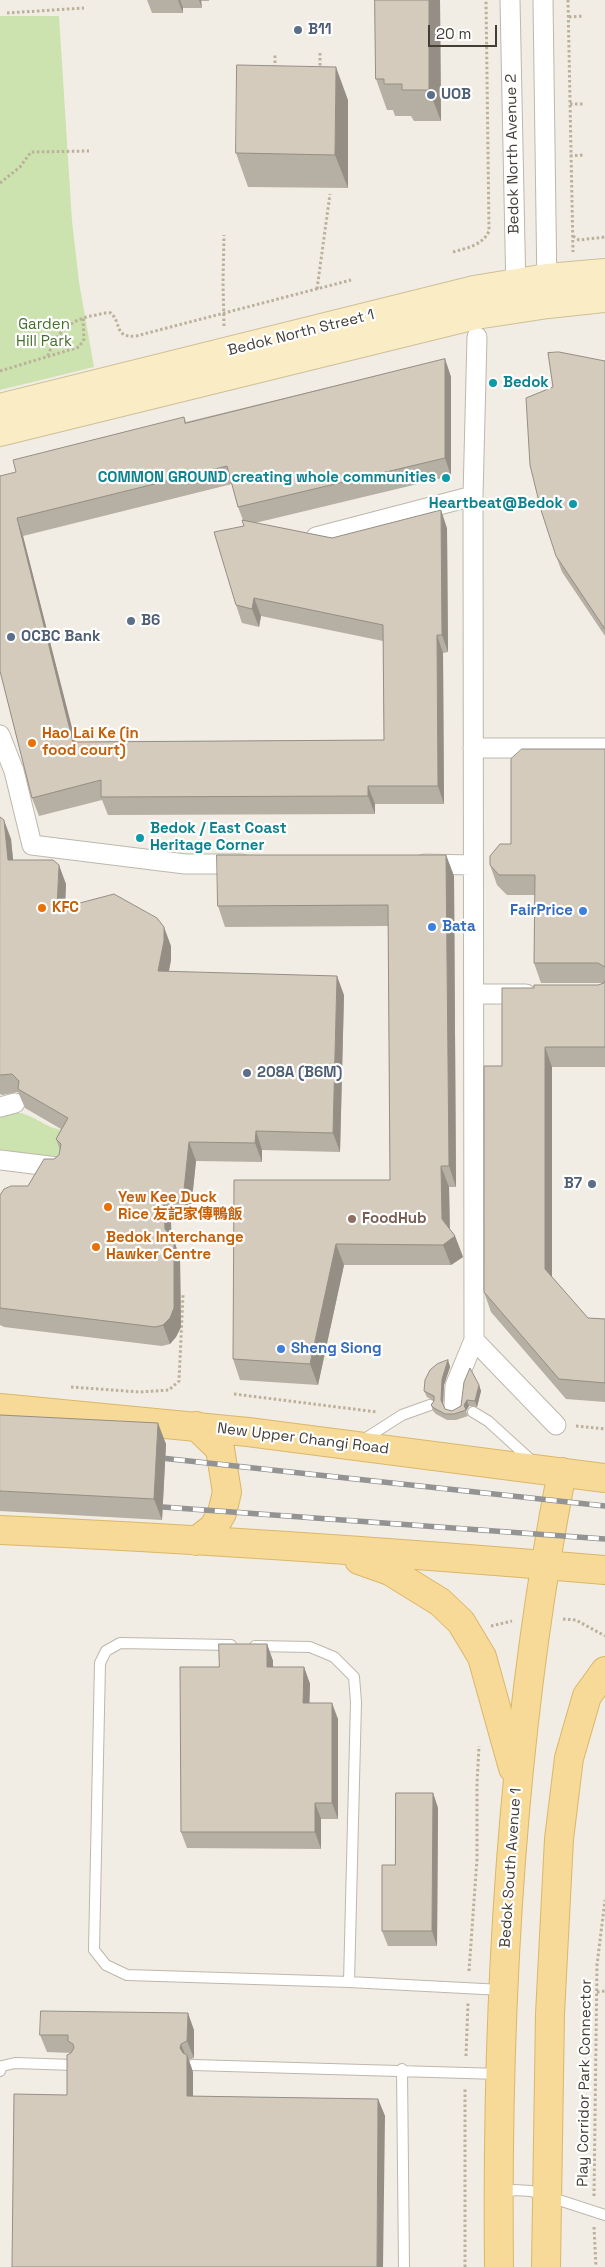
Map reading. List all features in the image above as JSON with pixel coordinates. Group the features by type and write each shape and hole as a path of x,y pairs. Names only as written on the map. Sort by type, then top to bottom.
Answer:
{"main road":[{"name":"New Upper Changi Road","path":"0,1408 196,1426 605,1478"},
{"path":"196,1426 220,1449 227,1492 222,1513 213,1528 196,1541"},
{"name":"Bedok South Avenue 1","path":"499,2267 500,2074 517,1784 544,1565 553,1471"},
{"path":"0,1530 328,1549 605,1570"},
{"path":"328,1549 390,1571 440,1602 461,1622 482,1657 517,1784"},
{"path":"546,2267 545,2197 551,1997 559,1838 569,1758 586,1696 605,1671"}],"street":[{"name":"Bedok North Avenue 2","path":"510,0 516,295"},
{"path":"543,0 547,291"},
{"name":"Bedok North Street 1","path":"0,408 474,290 516,295 547,291 605,273"},
{"name":"Bedok North Street 1","path":"547,291 605,298"},
{"name":"Bedok North Street 1","path":"0,432 453,320 516,295"},
{"path":"454,1406 455,1386 474,1340 473,496 476,337"},
{"path":"316,537 473,496"},
{"path":"0,735 7,776 32,845 185,864 260,864"},
{"path":"473,748 605,748"},
{"path":"405,864 473,864"},
{"path":"474,994 539,994"},
{"path":"0,1160 57,1167"},
{"path":"474,1340 556,1425"}],"lane":[{"path":"354,1445 402,1416 430,1405"},
{"path":"474,1412 488,1421 520,1452 553,1471"},
{"path":"349,1982 356,1702 354,1677 334,1657 310,1647 120,1643 106,1651 100,1663 94,1950 106,1965 127,1975 349,1982 504,1990"},
{"path":"0,2071 2,2066 15,2063 74,2065"},
{"path":"194,2065 402,2069 500,2074"},
{"path":"402,2069 404,2267"},
{"path":"498,2196 514,2190 531,2191 605,2215"}],"path":[{"path":"453,252 471,248 483,240 489,231 486,0"},
{"path":"568,0 573,236 579,240 605,237"},
{"path":"7,13 84,8"},
{"path":"320,53 320,72"},
{"path":"275,54 275,72"},
{"path":"0,183 20,166 31,152 89,151"},
{"path":"570,156 583,155"},
{"path":"317,289 330,194"},
{"path":"224,235 224,313"},
{"path":"48,356 51,347 63,329 71,322 82,317 111,313 121,334 126,337 351,280"},
{"path":"0,371 68,351 82,344 84,335 82,317"},
{"path":"64,1387 140,1392 169,1390 180,1382 183,1295"},
{"path":"234,1394 402,1416"},
{"path":"556,1425 605,1428"},
{"path":"465,2267 465,2072 468,1989 477,1859 479,1737"},
{"name":"Play Corridor Park Connector","path":"596,2267 594,2212 597,1992 605,1900"},
{"path":"597,1992 605,1991"}],"green space":[{"name":"Garden Hill Park","path":"0,16 59,16 72,221 79,282 94,367 0,390"},
{"path":"15,1112 23,1113 56,1129 72,1130 56,1159 0,1153 0,1117"}],"building":[{"path":"375,0 429,0 429,90 402,90 402,84 384,84 384,79 376,79"},
{"path":"237,65 336,67 335,155 236,153"},
{"name":"Heartbeat@Bedok","path":"559,352 605,361 605,629 556,556 541,510 530,465 526,398 553,387 548,353"},
{"path":"445,359 445,458 238,507 227,466 17,518 73,742 384,740 383,625 254,598 252,609 236,605 214,532 244,526 242,520 332,538 441,510 442,635 437,635 438,786 368,786 368,796 101,797 101,780 32,798 0,671 0,476 16,472 13,460 184,417 185,423"},
{"path":"522,749 605,749 605,967 598,963 534,963 535,875 499,875 490,865 490,856 500,844 511,844 511,759"},
{"path":"0,817 4,820 8,860 53,860 59,865 57,909 114,894 157,918 164,927 164,941 158,971 337,976 333,1133 256,1131 255,1143 189,1142 183,1199 164,1203 165,1229 174,1240 174,1308 170,1318 163,1325 155,1327 0,1308 0,1195 4,1189 11,1186 28,1186 44,1159 54,1159 59,1155 61,1144 56,1139 68,1118 18,1089 19,1081 12,1074 0,1075"},
{"path":"217,855 446,855 449,1166 441,1166 442,1219 455,1236 443,1245 336,1244 310,1364 233,1359 234,1180 390,1180 388,905 218,906"},
{"path":"605,981 605,1047 545,1047 545,1269 588,1318 605,1319 605,1383 559,1379 484,1292 484,1066 502,1066 502,988 534,988 534,985 598,985"},
{"path":"448,1360 442,1379 441,1400 445,1409 452,1411 461,1406 464,1382 470,1368 479,1385 475,1401 467,1400 464,1405 466,1410 454,1414 445,1414 434,1408 431,1405 434,1401 434,1396 424,1391 425,1380 430,1370 437,1364"},
{"path":"0,1415 158,1423 154,1499 0,1491"},
{"path":"219,1644 267,1644 267,1667 304,1667 303,1703 332,1703 332,1803 315,1803 315,1832 181,1832 180,1667 219,1667"},
{"path":"396,1793 433,1793 432,1931 382,1931 382,1865 395,1865"},
{"path":"41,2011 188,2013 187,2041 181,2044 180,2048 187,2055 187,2096 378,2099 377,2267 12,2267 14,2094 67,2095 67,2055 74,2048 73,2044 68,2041 68,2035 40,2035"}],"railway":[{"path":"152,1457 605,1506"},
{"path":"149,1506 605,1539"}],"place":[{"name":"B11","path":"298,30"},
{"name":"UOB","path":"431,95"},
{"name":"Bedok","path":"493,383"},
{"name":"COMMON GROUND creating whole communities","path":"446,478"},
{"name":"Heartbeat@Bedok","path":"573,504"},
{"name":"B6","path":"131,621"},
{"name":"OCBC Bank","path":"11,637"},
{"name":"Hao Lai Ke (in food court)","path":"32,743"},
{"name":"Bedok / East Coast Heritage Corner","path":"140,838"},
{"name":"KFC","path":"42,908"},
{"name":"FairPrice","path":"583,911"},
{"name":"Bata","path":"432,927"},
{"name":"208A (B6M)","path":"247,1073"},
{"name":"B7","path":"592,1184"},
{"name":"Yew Kee Duck Rice 友記家傳鴨飯","path":"108,1207"},
{"name":"FoodHub","path":"352,1219"},
{"name":"Bedok Interchange Hawker Centre","path":"96,1247"},
{"name":"Sheng Siong","path":"281,1349"}]}
